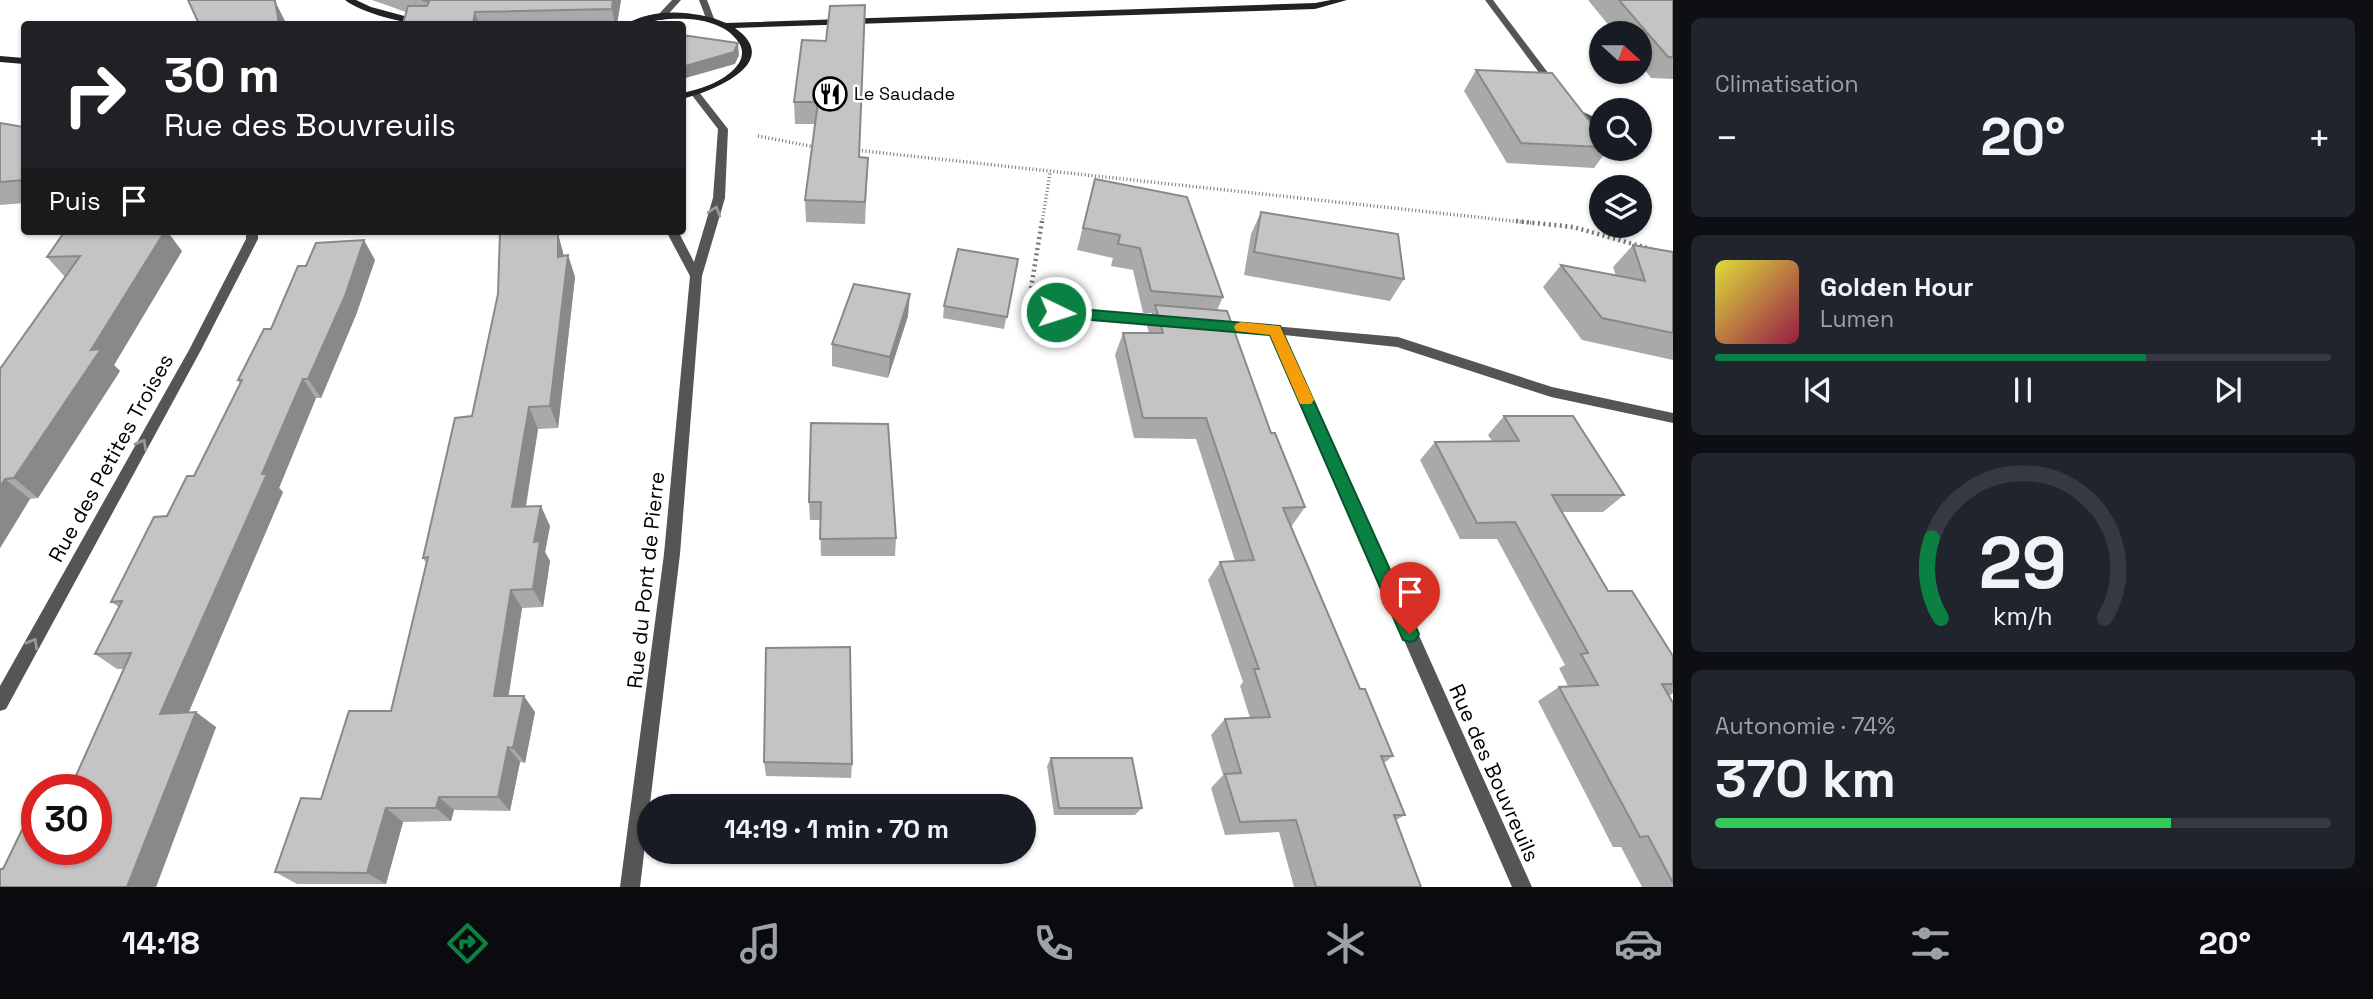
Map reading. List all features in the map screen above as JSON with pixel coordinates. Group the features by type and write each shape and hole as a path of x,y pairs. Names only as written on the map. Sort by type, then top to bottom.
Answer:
{"street":[{"path":"349,0 384,21"},
{"path":"660,18 677,0"},
{"path":"704,0 711,21"},
{"path":"724,26 1315,6 1343,0"},
{"path":"1489,0 1573,111 1589,118"},
{"path":"368,9 417,21"},
{"path":"646,21 686,17 711,21 738,35 746,47 745,61 736,74 719,86 686,95"},
{"path":"746,47 769,24"},
{"path":"0,59 21,61"},
{"path":"696,94 723,129"},
{"name":"Rue du Pont de Pierre","path":"630,887 672,555 696,276 719,198 723,129"},
{"name":"Rue des Petites Troises","path":"0,703 195,350 252,235"},
{"path":"674,235 696,276"},
{"path":"1056,312 1179,322"},
{"path":"1207,324 1398,342 1551,392 1673,418"},
{"name":"Rue des Bouvreuils","path":"1275,330 1522,887"}],"path":[{"path":"723,129 827,148"},
{"path":"853,150 1573,227 1661,251"},
{"path":"1049,173 1030,297 1056,312"}],"building":[{"path":"188,0 274,0 278,21 198,21"},
{"path":"422,0 613,0 612,9 475,12 474,21 404,21 408,6 427,6 429,2"},
{"path":"1619,0 1673,0 1673,57 1668,57 1652,38 1652,21 1637,21"},
{"path":"865,5 859,157 868,158 865,202 805,200 818,102 794,102 802,40 826,41 830,6"},
{"path":"686,36 738,43 734,52 686,66"},
{"path":"1476,70 1552,73 1589,121 1589,146 1521,143"},
{"path":"0,123 21,126 21,180 0,182"},
{"path":"1095,179 1187,197 1223,297 1151,291 1140,248 1118,244 1120,235 1083,228"},
{"path":"1261,212 1398,234 1404,279 1254,252"},
{"path":"62,235 163,235 91,350 101,349 14,478 5,479 0,487 0,369 80,256 47,257"},
{"path":"500,235 558,235 558,257 568,255 550,406 529,407 512,507 541,506 534,542 540,541 533,589 511,590 494,696 524,696 513,748 508,747 498,797 439,797 436,808 386,808 367,873 275,872 301,798 321,799 349,711 391,711 428,557 423,558 455,418 472,416 498,294"},
{"path":"364,240 345,296 308,379 303,379 262,474 267,474 160,714 196,712 127,887 0,887 0,869 3,869 21,832 21,865 112,865 112,774 77,774 131,653 95,654 122,601 111,602 154,517 167,516 187,476 194,476 264,329 271,329 298,266 306,266 316,243"},
{"path":"1633,245 1673,252 1673,333 1602,318 1561,265 1645,281"},
{"path":"958,249 1018,259 1007,317 944,306"},
{"path":"854,284 910,294 890,357 832,344"},
{"path":"1155,305 1227,311 1271,433 1275,433 1305,507 1283,508 1360,689 1365,689 1393,756 1381,756 1405,815 1394,815 1421,887 1316,887 1296,820 1240,822 1225,774 1241,773 1225,719 1270,717 1254,669 1259,669 1220,562 1254,560 1206,418 1143,418 1123,333 1163,333"},
{"path":"1504,416 1573,416 1624,495 1552,495 1608,591 1632,591 1673,656 1673,684 1662,684 1673,703 1673,883 1648,836 1640,837 1559,687 1598,685 1581,654 1588,653 1515,522 1477,523 1435,442 1519,441"},
{"path":"811,423 888,424 896,538 820,539 821,502 809,502"},
{"path":"850,647 852,764 764,762 766,648"},
{"path":"1051,758 1132,758 1142,808 1059,808"}],"slow traffic":[{"path":"1241,327 1275,330 1306,400"}],"place":[{"name":"Le Saudade","path":"830,94"}],"route":[{"path":"1056,312 1275,330 1410,634"}]}
